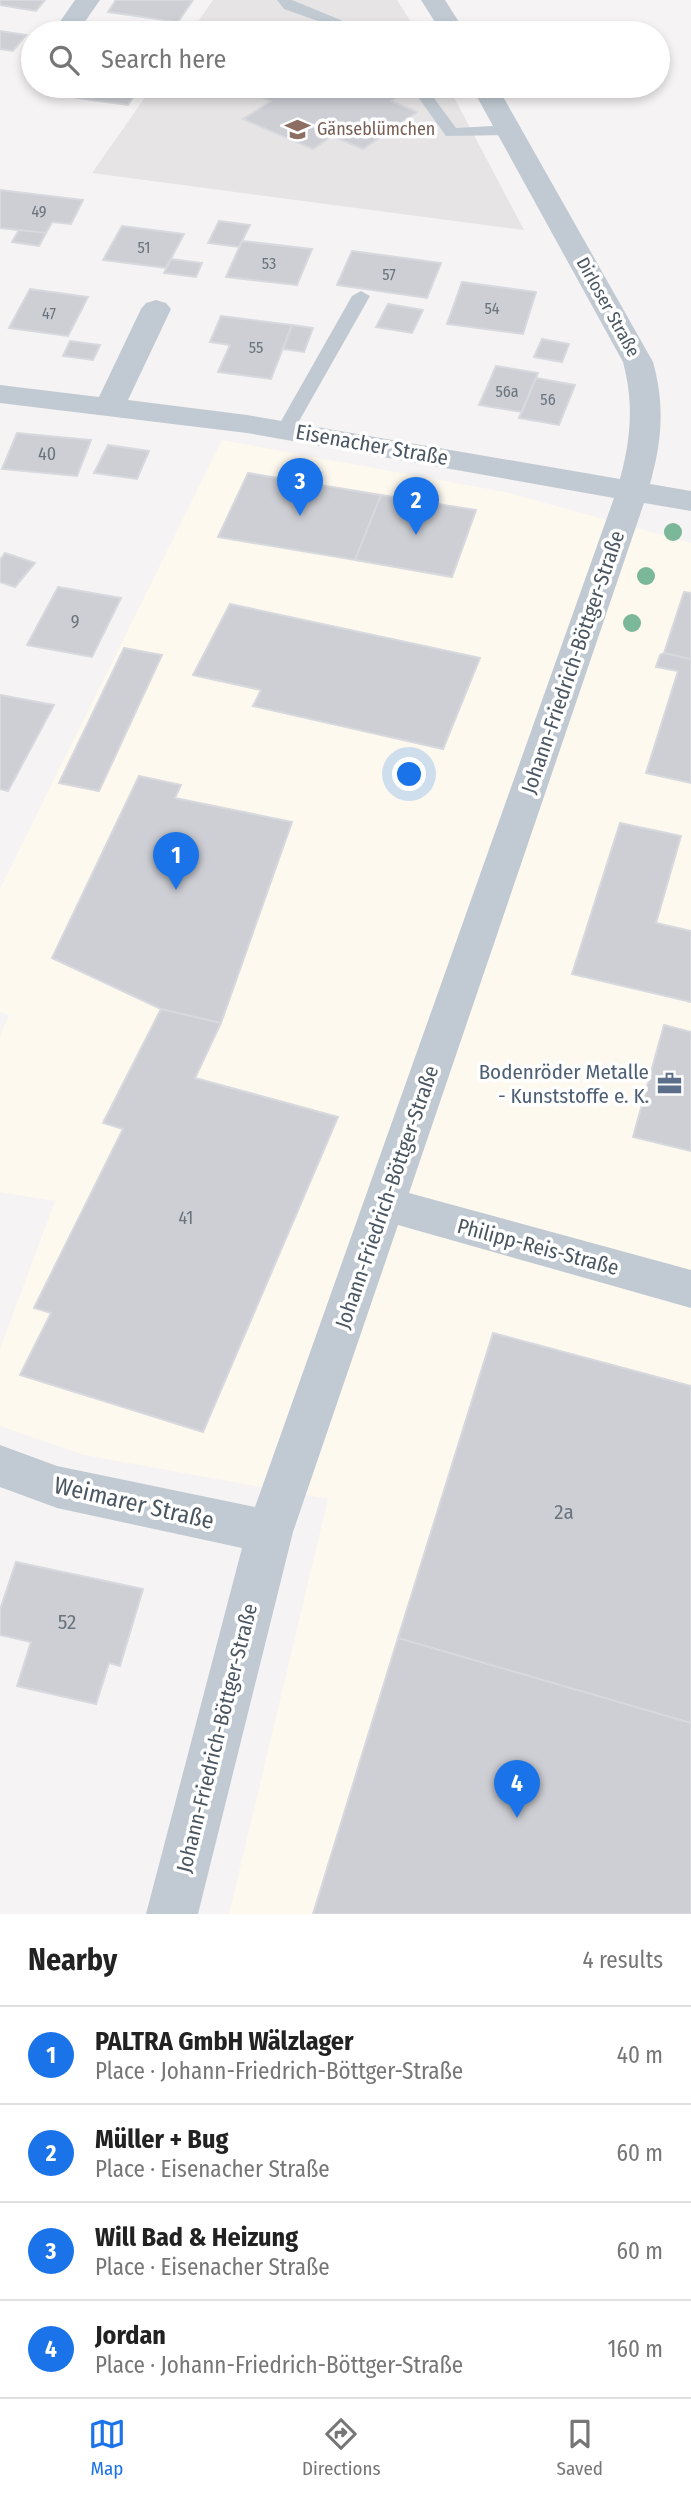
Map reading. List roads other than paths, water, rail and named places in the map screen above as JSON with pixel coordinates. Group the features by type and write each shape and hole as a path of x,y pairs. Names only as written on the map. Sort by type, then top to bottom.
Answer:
{"street":[{"path":"73,21 88,0"},
{"path":"433,0 446,21"},
{"name":"Dirloser Straße","path":"491,98 638,362 648,395 649,432 633,490"},
{"path":"110,406 156,309"},
{"name":"Eisenacher Straße","path":"0,394 285,430 633,490"},
{"path":"633,490 691,501"},
{"name":"Johann-Friedrich-Böttger-Straße","path":"172,1914 270,1532 633,490"},
{"name":"Philipp-Reis-Straße","path":"386,1204 691,1289"},
{"name":"Weimarer Straße","path":"0,1466 57,1487 270,1532"}],"lane":[{"path":"285,0 289,6 331,21"},
{"path":"426,98 452,133 510,130"},
{"path":"285,430 361,296"}],"place":[{"name":"Gänseblümchen","path":"297,129"},
{"name":"Will Bad & Heizung","path":"300,516"},
{"name":"Müller + Bug","path":"416,535"},
{"name":"PALTRA GmbH Wälzlager","path":"176,890"},
{"name":"Bodenröder Metalle - Kunststoffe e. K.","path":"669,1084"},
{"name":"Jordan","path":"517,1818"}]}
